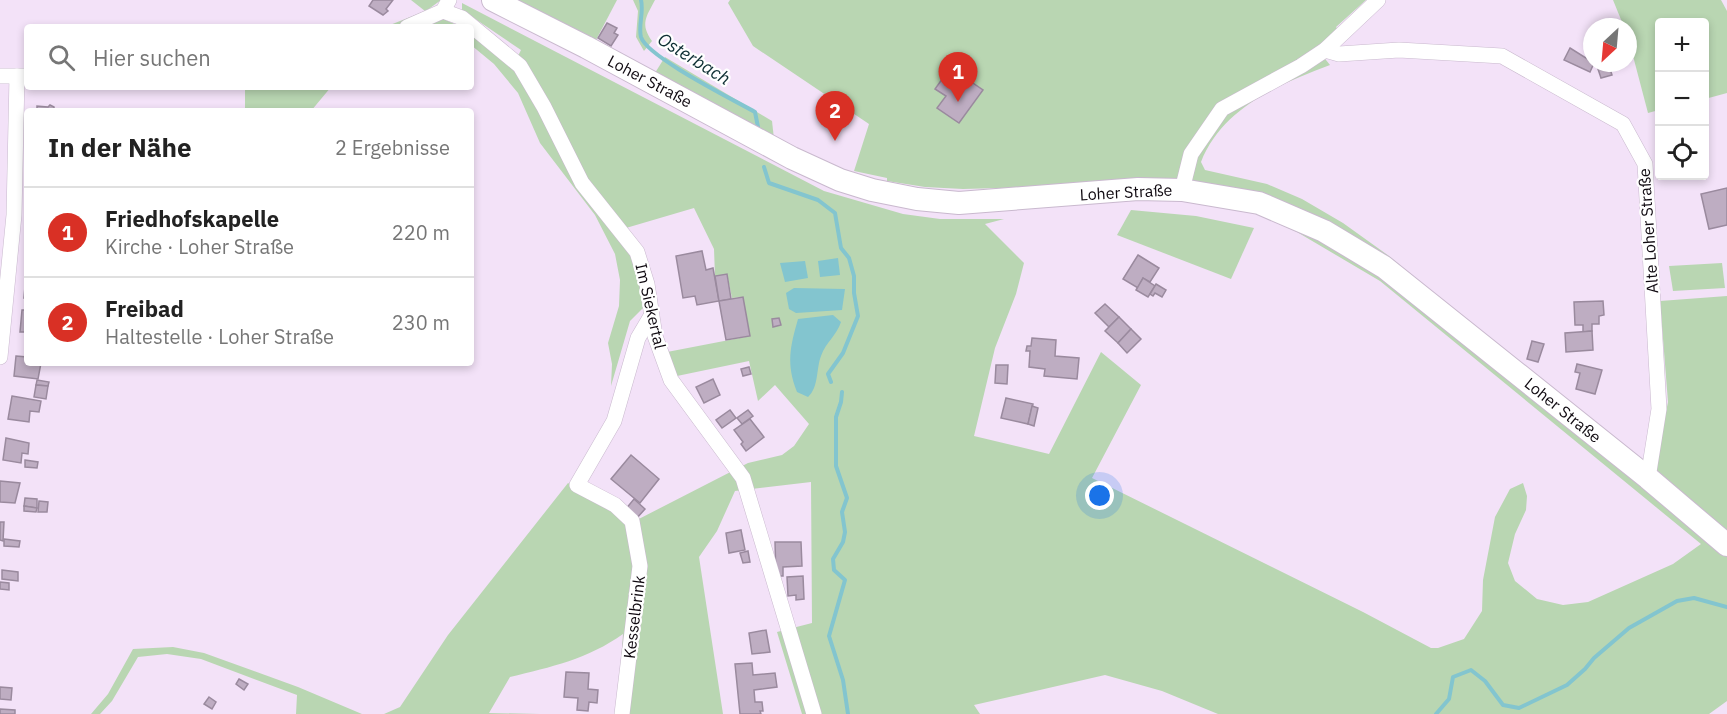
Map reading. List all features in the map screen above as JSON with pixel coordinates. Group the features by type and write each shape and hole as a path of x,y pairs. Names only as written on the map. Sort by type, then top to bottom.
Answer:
{"street":[{"name":"Loher Straße","path":"493,0 586,46 792,158 840,180 872,190 917,199 959,203 1138,189 1182,190 1259,203 1324,231 1384,267 1648,478 1727,545"},
{"path":"1182,190 1191,154 1222,109 1301,66 1325,50 1378,0"},
{"path":"413,24 446,6"},
{"name":"Im Siekertal","path":"446,6 469,24"},
{"name":"Im Siekertal","path":"474,28 520,66 544,107 582,183 638,252 645,272 655,336 671,380 743,478 814,714"},
{"name":"Alte Loher Straße","path":"1325,50 1339,54 1399,50 1503,56 1623,124 1645,164 1659,410 1648,478"},
{"path":"0,76 22,76 14,215 0,357"},
{"name":"Kesselbrink","path":"622,714 640,566 632,521 615,505 577,485 614,421 638,338 651,316"}],"green space":[{"path":"411,0 441,0 426,11 454,24 392,24 425,11"},
{"path":"515,0 617,0 596,40"},
{"path":"633,0 655,0 645,25 652,41 644,51 636,37 638,11"},
{"path":"730,0 1366,0 1336,27 1340,32 1318,50 1330,65 1272,90 1254,100 1238,113 1210,143 1201,162 1205,170 1267,184 1302,199 1343,223 1389,256 1653,475 1668,402 1660,301 1727,296 1727,701 1709,714 1218,714 1162,691 1105,675 974,705 980,714 802,714 777,632 812,623 811,482 735,491 717,531 699,557 723,714 617,714 623,634 583,656 555,666 510,677 489,713 540,714 384,714 400,707 448,635 568,483 614,508 631,523 748,463 782,455 794,446 809,424 775,385 758,401 749,361 677,376 667,352 750,336 743,297 732,298 727,274 715,276 714,249 694,208 626,228 640,281 643,308 630,321 611,386 612,364 608,343 619,306 620,280 615,254 595,215 540,143 518,93 494,64 474,47 474,37 513,66 521,50 462,10 462,3 824,191 903,214 940,219 1004,219 985,224 1024,263 1016,294 995,348 974,436 1049,454 1101,352 1141,385 1092,478 1431,648 1438,648 1464,639 1482,611 1483,580 1495,517 1510,489 1523,483 1527,496 1526,510 1515,534 1508,563 1515,581 1537,599 1563,605 1588,602 1673,564 1701,544 1380,281 1297,232 1261,216 1266,201 1041,187 963,189 925,187 887,181 887,178 854,171 869,124 753,46 728,3"},
{"path":"1613,0 1721,0 1727,11 1727,93 1709,98 1709,18 1655,18 1655,111 1648,113 1637,71 1637,18 1620,18"},
{"path":"665,57 772,121 774,139 653,76"},
{"path":"245,90 328,90 314,108 245,108"},
{"path":"1131,210 1196,216 1254,228 1231,279 1117,235"},
{"path":"1722,263 1725,288 1673,291 1669,266"},
{"path":"173,647 204,653 298,687 362,714 296,714 297,695 201,659 167,654 138,657 112,701 100,714 91,714 108,694 133,649"}],"water":[{"path":"838,258 840,275 820,277 818,261"},
{"path":"805,261 808,278 785,282 780,263"},
{"path":"794,288 845,289 842,310 796,313 789,309 786,293"},
{"path":"833,315 841,322 823,351 814,388 808,397 797,392 791,373 791,347 798,319"}],"building":[{"path":"373,0 393,0 386,9 388,11 383,15 369,6"},
{"path":"607,23 617,28 614,33 618,35 611,46 598,38"},
{"path":"1570,48 1583,56 1583,69 1564,60"},
{"path":"1599,72 1611,72 1612,75 1601,78"},
{"path":"945,75 956,82 961,75 983,90 959,123 937,108 946,96 935,89"},
{"path":"50,105 54,108 37,108 37,106 48,107"},
{"path":"1727,188 1727,225 1709,229 1701,194"},
{"path":"702,251 706,270 713,268 719,301 697,305 695,296 683,298 676,256"},
{"path":"1138,255 1159,268 1150,282 1143,278 1138,288 1123,279"},
{"path":"727,274 731,299 719,301 715,276"},
{"path":"1143,278 1155,286 1148,297 1136,290"},
{"path":"1156,284 1166,290 1162,297 1155,293 1153,296 1150,294"},
{"path":"743,297 750,336 726,340 719,301"},
{"path":"1603,301 1604,315 1599,316 1599,324 1592,324 1592,331 1583,332 1583,325 1575,325 1574,302"},
{"path":"1105,304 1119,317 1109,327 1095,313"},
{"path":"22,310 24,310 24,332 20,332"},
{"path":"1119,317 1131,329 1118,343 1105,331"},
{"path":"779,318 781,325 773,327 772,319"},
{"path":"1131,329 1141,339 1127,353 1118,343"},
{"path":"1592,331 1593,350 1566,352 1565,333"},
{"path":"1032,338 1056,340 1055,356 1079,358 1077,379 1044,376 1045,369 1029,367 1030,351 1026,351 1027,346 1031,346"},
{"path":"1532,341 1544,344 1538,362 1527,359"},
{"path":"16,356 24,357 24,366 40,366 38,379 14,376"},
{"path":"1577,364 1602,370 1595,394 1576,389 1580,373 1575,372"},
{"path":"996,365 1008,365 1007,384 995,383"},
{"path":"749,367 751,374 743,376 741,369"},
{"path":"713,379 720,395 704,403 696,387"},
{"path":"37,380 49,382 48,386 36,385"},
{"path":"36,385 48,386 46,399 34,397"},
{"path":"12,396 41,401 39,412 30,411 29,422 8,419"},
{"path":"1006,398 1033,404 1028,424 1001,418"},
{"path":"1032,406 1038,408 1034,426 1028,424"},
{"path":"730,410 736,418 722,428 716,420"},
{"path":"748,410 753,416 742,424 737,418"},
{"path":"750,419 764,437 746,451 741,444 743,442 734,430"},
{"path":"6,438 29,443 28,454 22,453 21,463 3,460"},
{"path":"631,455 659,479 640,503 611,479"},
{"path":"25,460 38,462 37,468 25,467"},
{"path":"0,481 20,483 15,503 0,502"},
{"path":"25,498 37,499 37,508 24,506"},
{"path":"634,499 645,509 636,519 625,510"},
{"path":"39,501 48,502 47,512 38,512"},
{"path":"24,506 37,508 36,512 24,511"},
{"path":"0,522 4,522 3,541 0,540"},
{"path":"741,530 745,550 729,553 726,533"},
{"path":"4,539 20,541 19,547 4,546"},
{"path":"775,542 801,542 802,566 783,567 783,576 776,576"},
{"path":"748,551 750,562 743,563 740,553"},
{"path":"2,570 18,572 18,581 2,579"},
{"path":"803,576 804,599 796,600 796,595 788,596 787,577"},
{"path":"0,582 9,583 9,590 0,589"},
{"path":"766,630 770,652 752,654 749,633"},
{"path":"752,663 753,675 775,673 777,687 754,690 755,702 762,702 761,714 740,714 735,664"},
{"path":"566,672 589,673 588,689 598,690 597,703 589,702 588,711 577,710 578,698 564,697"},
{"path":"239,679 248,684 244,690 236,684"},
{"path":"0,687 12,688 11,700 0,699"},
{"path":"209,697 216,702 212,709 204,704"},
{"path":"0,709 15,710 15,714 0,714"}],"waterway":[{"name":"Osterbach","path":"641,0 640,33 647,45 674,66 755,112 758,127"},
{"name":"Osterbach","path":"764,167 769,183 818,200 835,213 841,248 849,258 854,276 858,316 843,353 828,374 831,382"},
{"name":"Osterbach","path":"842,392 836,417 836,466 847,498 842,512 845,532 843,542 833,559 834,570 845,580 829,636 843,680 848,714"},
{"path":"1436,714 1449,699 1453,677 1471,670 1485,681 1503,705 1519,708 1567,685 1629,628 1677,601 1694,598 1727,607"}],"place":[{"name":"Friedhofskapelle","path":"958,102"},
{"name":"Freibad","path":"835,141"}]}
